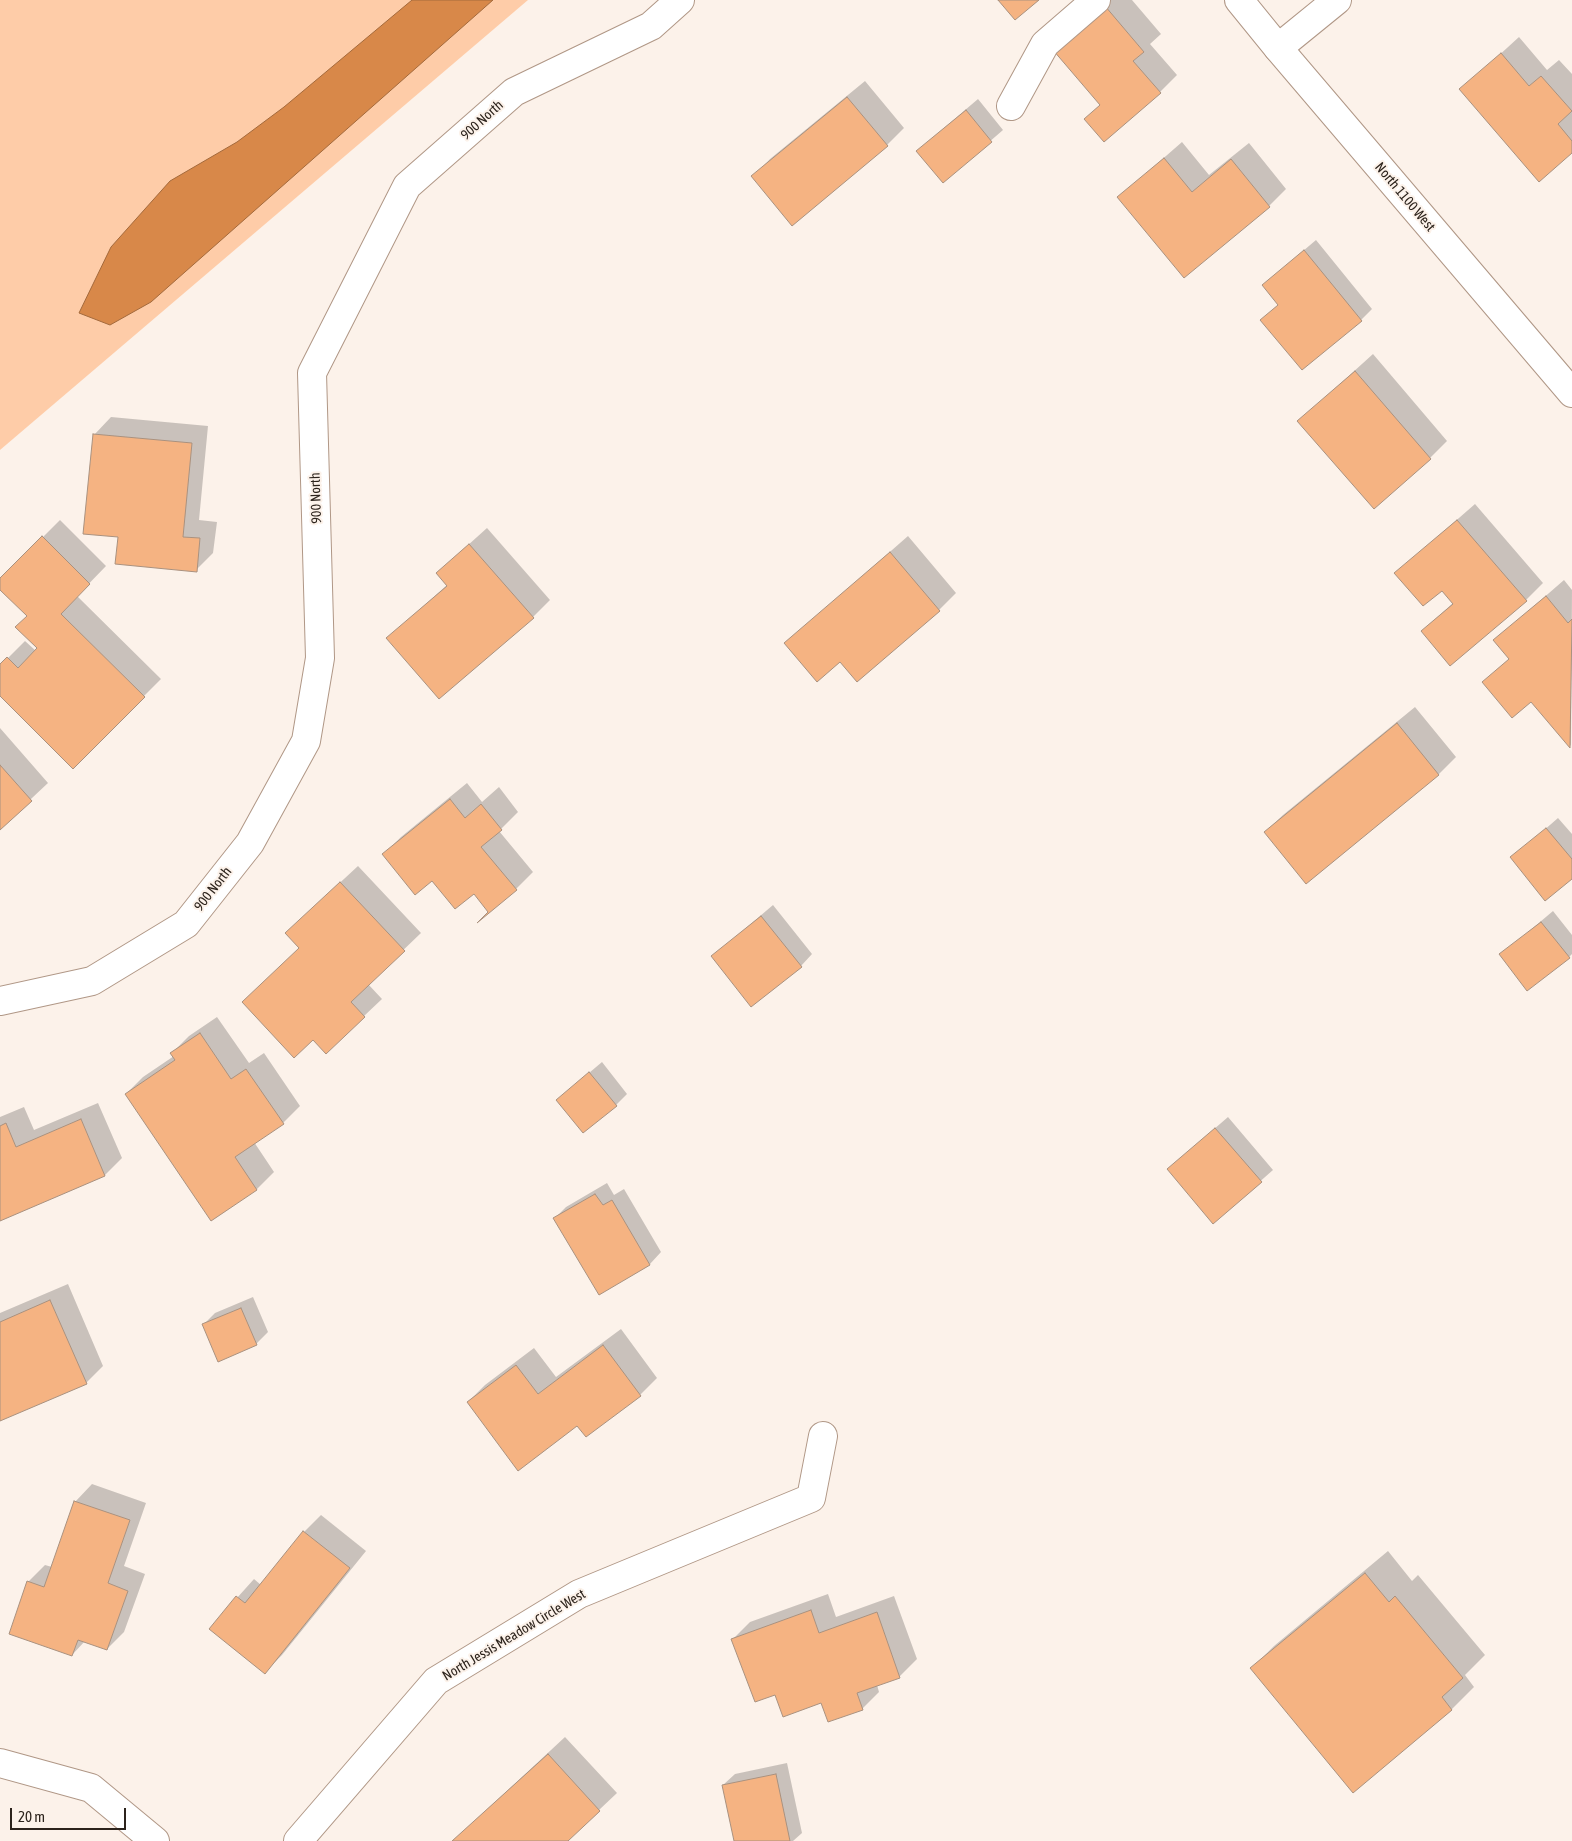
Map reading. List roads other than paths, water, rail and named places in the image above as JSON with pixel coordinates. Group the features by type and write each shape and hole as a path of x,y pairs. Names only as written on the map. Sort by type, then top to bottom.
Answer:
{"street":[{"name":"900 North","path":"0,1001 92,981 186,924 250,843 306,741 320,658 312,373 407,186 514,92 651,26 680,0"},
{"path":"1011,106 1045,44 1096,0"},
{"name":"North 1100 West","path":"1240,0 1278,48 1572,393"},
{"path":"1278,48 1337,0"},
{"name":"North Jessis Meadow Circle West","path":"298,1841 436,1681 579,1594 811,1498 823,1436"},
{"path":"0,1764 91,1788 155,1841"}]}
